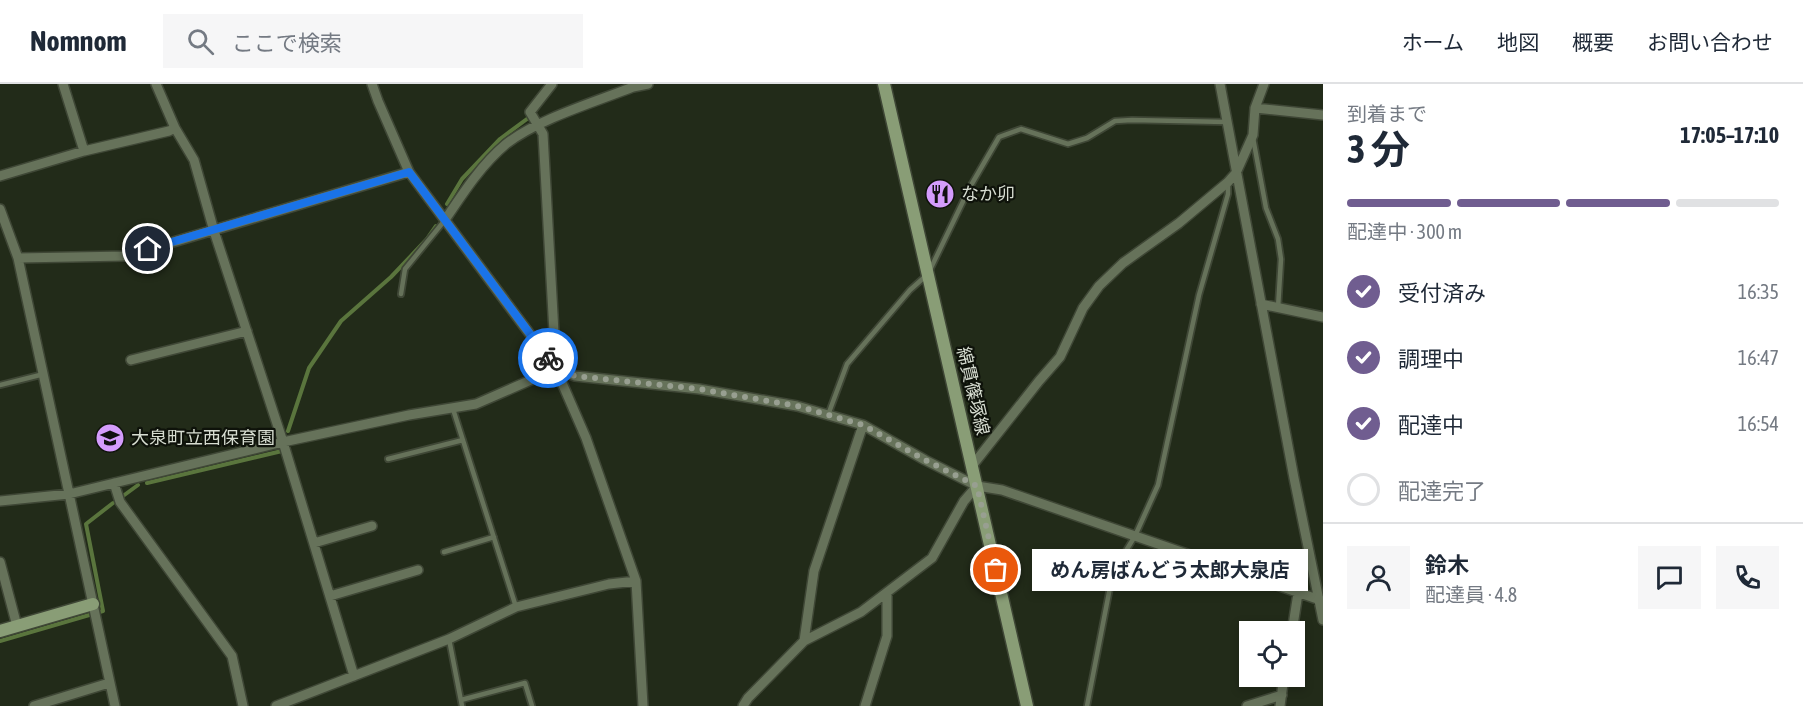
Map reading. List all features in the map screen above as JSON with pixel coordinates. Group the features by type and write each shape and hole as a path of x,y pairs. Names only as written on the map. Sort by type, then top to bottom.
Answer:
{"main road":[{"name":"綿貫篠塚線","path":"884,84 1026,706"},
{"path":"0,631 93,604"}],"street":[{"path":"63,84 84,151"},
{"path":"156,84 175,128 194,160 214,231 283,442 354,676"},
{"path":"372,84 409,172 556,369 586,438 636,581 643,706"},
{"path":"552,84 530,112 543,134 556,369"},
{"path":"445,220 472,179 507,144 538,125 633,87 648,84"},
{"path":"1220,84 1261,304 1321,600 1323,620"},
{"path":"972,466 1060,357 1083,308 1099,286 1123,263 1179,223 1236,173 1253,135 1255,108 1264,84"},
{"path":"1255,108 1323,115"},
{"path":"0,176 84,151 175,128"},
{"path":"18,258 126,256 409,172"},
{"path":"0,209 18,258 115,706"},
{"path":"1261,304 1323,317"},
{"path":"131,360 247,331"},
{"path":"0,501 69,494 283,442 476,404 556,369 575,376 699,389 797,406 863,425 977,486 1002,490 1321,600"},
{"path":"804,642 814,571 863,425"},
{"path":"114,483 120,502 232,656 243,706"},
{"path":"743,706 762,683 804,642 861,612 933,558 964,501 977,486"},
{"path":"314,543 372,526"},
{"path":"0,562 17,626"},
{"path":"330,596 418,570"},
{"path":"276,706 449,639 516,607 609,584 636,581"},
{"path":"865,706 887,636 887,593"},
{"path":"1294,621 1298,593"},
{"path":"34,706 109,683"},
{"path":"1280,706 1283,687"},
{"path":"1247,706 1282,695"}],"lane":[{"path":"828,415 847,364 910,290 928,274 970,187 999,137 1021,129 1068,144 1087,138 1115,121 1227,122"},
{"path":"1253,135 1266,208 1278,239 1281,259 1278,308"},
{"path":"1087,706 1113,572 1135,536 1158,485 1199,294 1228,194 1228,182"},
{"path":"401,294 405,269 445,220"},
{"path":"0,385 44,374"},
{"path":"453,409 516,607"},
{"path":"388,459 463,440"},
{"path":"444,552 494,537"},
{"path":"449,639 461,703 525,683 532,706"}],"waterway":[{"path":"447,204 462,179 500,139 531,116"},
{"path":"288,431 309,368 341,321 391,277 427,239 436,226"},
{"path":"147,483 282,451"},
{"path":"123,496 138,485"},
{"path":"0,641 103,611 86,524 113,503"}],"way so far":[{"path":"548,358 556,369 575,376 699,389 797,406 863,425 977,486 996,570"}],"place":[{"name":"なか卯","path":"940,194"},
{"name":"大泉町立西保育園","path":"110,438"},
{"name":"めん房ばんどう太郎大泉店","path":"996,570"}],"route":[{"path":"148,249 409,172 548,358"}]}
